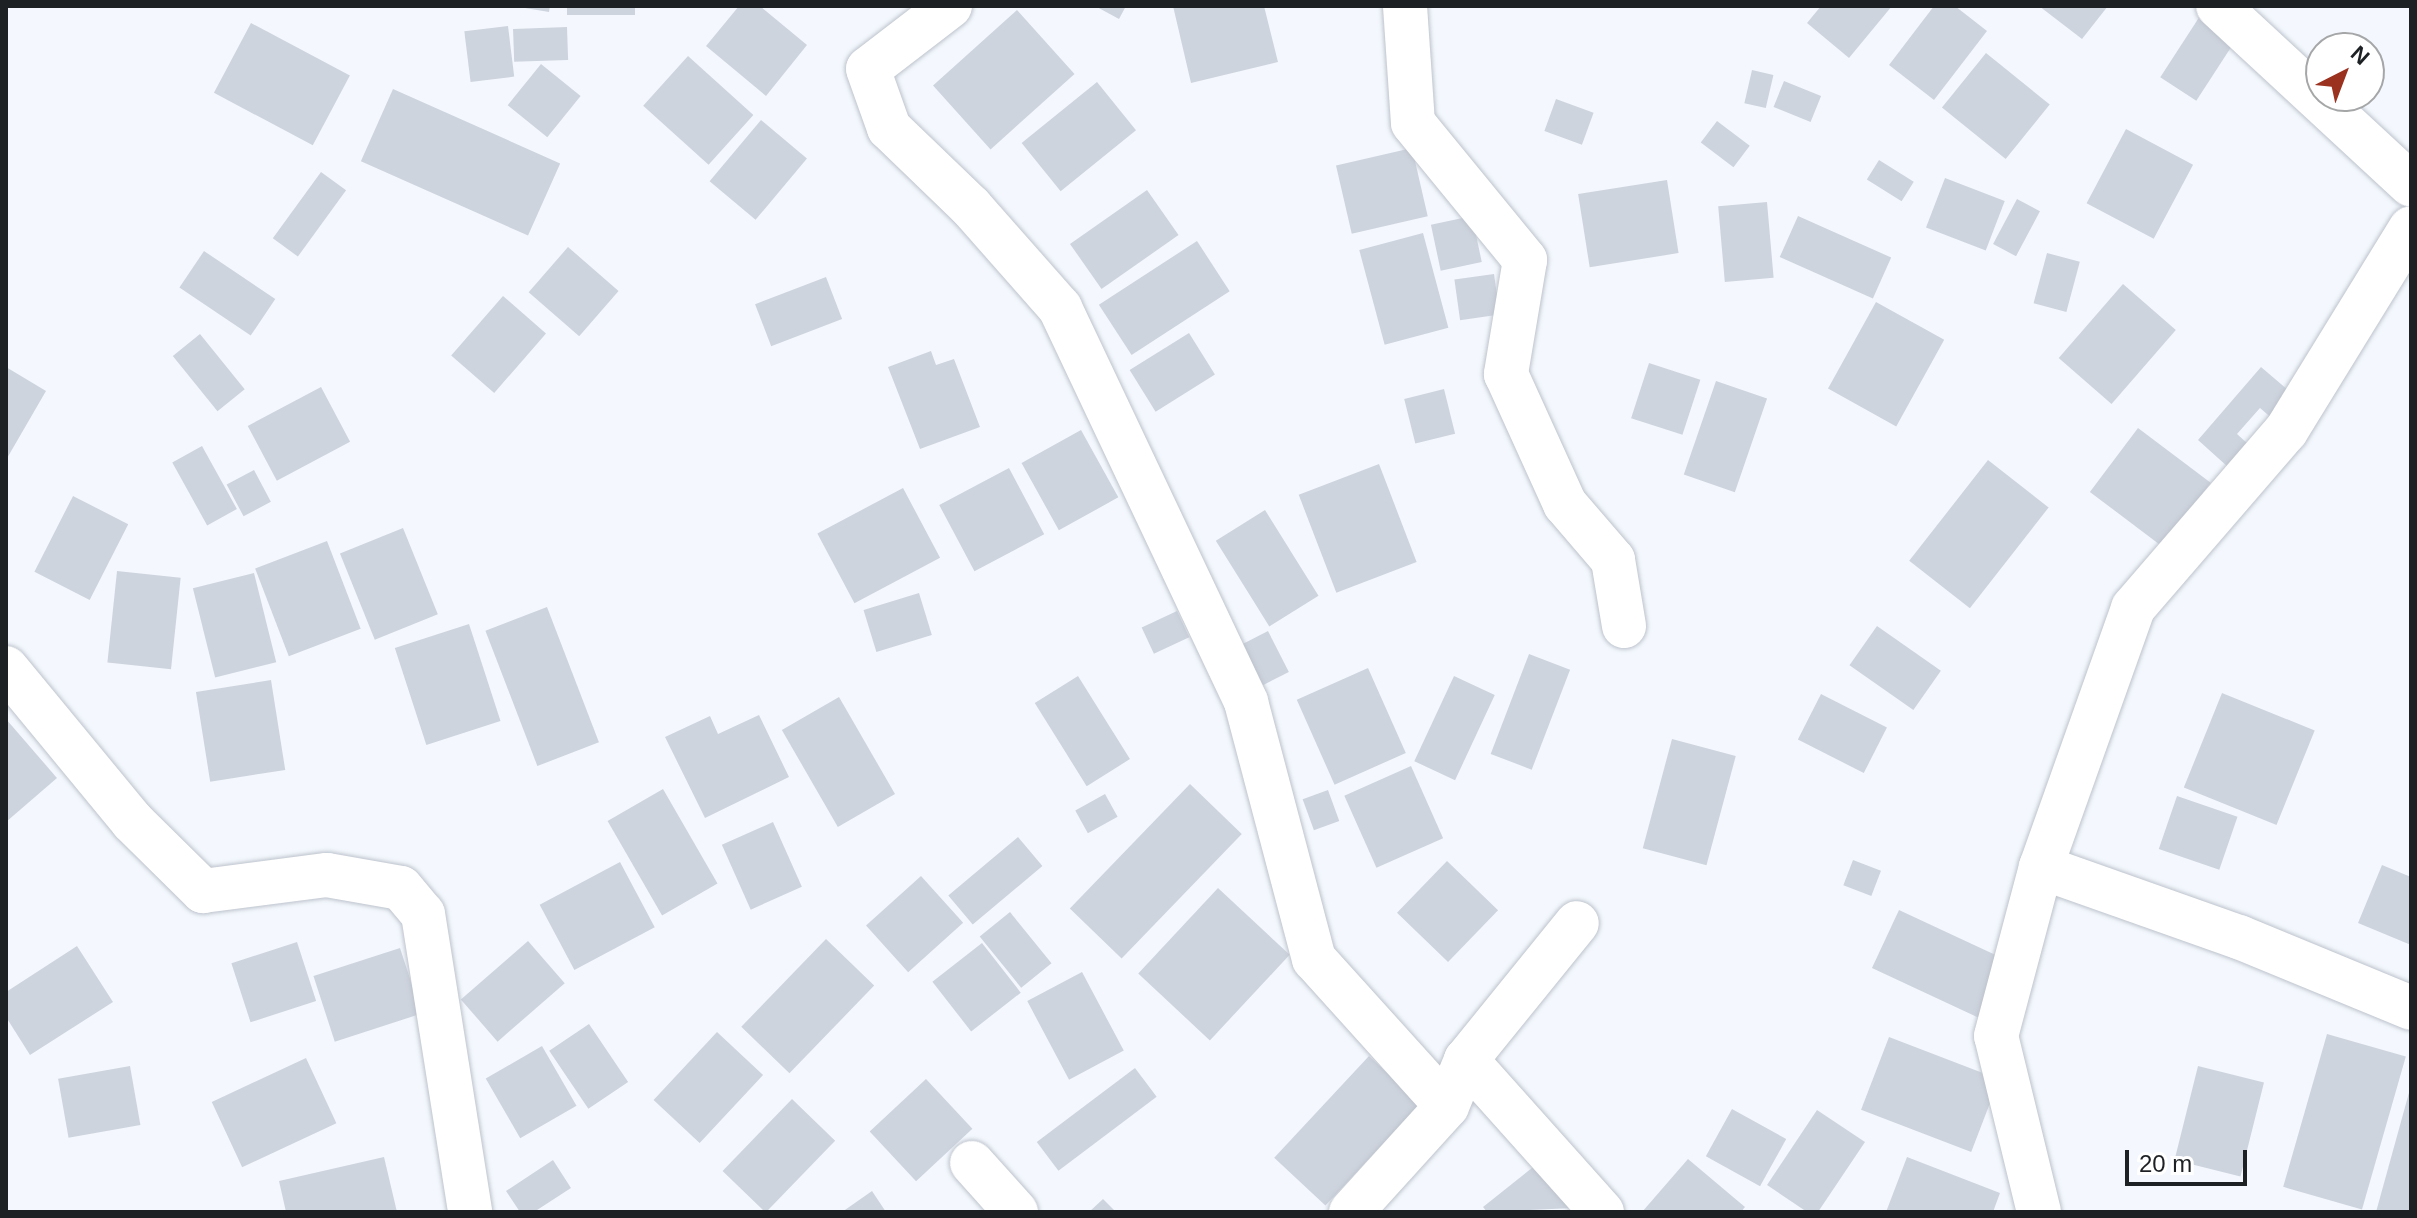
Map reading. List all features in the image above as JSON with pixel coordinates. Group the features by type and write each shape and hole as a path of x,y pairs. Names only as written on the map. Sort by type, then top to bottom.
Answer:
{"street":[{"path":"950,6 868,69 889,128 971,207 1060,308 1246,702 1314,959 1447,1106"},
{"path":"1405,6 1413,123 1525,260 1506,374 1565,504 1613,560 1624,626"},
{"path":"2218,6 2411,185"},
{"path":"2039,1212 1996,1036 2041,867 2133,608 2286,431 2411,228"},
{"path":"6,668 132,821 203,891 327,875 401,888 423,914 470,1212"},
{"path":"2041,867 2239,937 2411,1008"},
{"path":"1351,1212 1447,1106 1466,1060 1577,923"},
{"path":"1466,1060 1602,1212"},
{"path":"972,1163 1016,1212"}],"building":[{"path":"513,6 550,6 549,12"},
{"path":"567,6 635,6 635,15 567,15"},
{"path":"739,6 760,6 807,45 766,96 706,46"},
{"path":"1095,6 1126,6 1119,19"},
{"path":"1173,6 1264,6 1278,62 1191,83"},
{"path":"1821,6 1892,6 1849,58 1807,23"},
{"path":"1934,6 1955,6 1987,31 1934,100 1889,65"},
{"path":"2039,6 2108,6 2082,39"},
{"path":"1017,10 1075,74 991,150 933,86"},
{"path":"2200,16 2236,39 2196,101 2160,77"},
{"path":"251,23 350,76 313,145 214,93"},
{"path":"508,26 514,77 471,82 464,31"},
{"path":"567,27 568,60 514,62 513,29"},
{"path":"1986,53 2050,105 2006,159 1942,107"},
{"path":"688,56 753,115 709,165 643,106"},
{"path":"541,64 581,96 547,137 508,105"},
{"path":"1752,70 1773,75 1766,108 1744,103"},
{"path":"1784,81 1821,96 1811,122 1774,107"},
{"path":"1097,82 1136,130 1061,191 1022,143"},
{"path":"393,89 560,163 528,236 361,161"},
{"path":"1556,99 1594,113 1582,145 1544,131"},
{"path":"761,120 807,159 756,220 710,181"},
{"path":"1717,121 1750,146 1733,167 1701,143"},
{"path":"2126,129 2193,165 2154,239 2087,203"},
{"path":"1412,148 1428,216 1352,234 1336,166"},
{"path":"1879,160 1914,182 1902,201 1867,180"},
{"path":"321,172 346,190 298,257 273,238"},
{"path":"1945,178 2005,201 1986,250 1926,227"},
{"path":"1667,180 1679,253 1590,267 1578,194"},
{"path":"1147,190 1179,235 1102,289 1070,244"},
{"path":"2017,199 2040,211 2016,256 1993,244"},
{"path":"1767,202 1774,278 1725,282 1718,206"},
{"path":"1472,216 1482,262 1441,271 1431,225"},
{"path":"1798,216 1891,257 1873,299 1780,257"},
{"path":"1423,233 1448,328 1385,345 1359,250"},
{"path":"1197,241 1230,291 1132,355 1099,305"},
{"path":"568,247 619,291 579,336 529,292"},
{"path":"204,251 275,299 251,336 179,287"},
{"path":"2047,253 2080,262 2066,312 2034,303"},
{"path":"1494,274 1500,315 1460,320 1454,280"},
{"path":"826,277 842,319 771,346 755,304"},
{"path":"2123,284 2176,330 2112,404 2059,358"},
{"path":"503,296 546,333 494,393 451,356"},
{"path":"1876,302 1944,340 1896,426 1828,389"},
{"path":"1189,333 1215,375 1156,412 1130,370"},
{"path":"200,334 245,389 217,411 173,356"},
{"path":"931,351 936,365 954,359 980,427 920,449 888,367"},
{"path":"1649,363 1700,380 1682,435 1631,418"},
{"path":"6,367 46,391 6,460"},
{"path":"2261,367 2302,402 2281,426 2260,408 2237,434 2258,453 2238,476 2198,440"},
{"path":"1716,381 1767,399 1735,492 1684,475"},
{"path":"321,387 350,442 277,481 248,426"},
{"path":"1444,389 1455,434 1415,444 1404,399"},
{"path":"2138,428 2211,483 2163,547 2090,492"},
{"path":"1081,430 1118,497 1059,530 1022,463"},
{"path":"202,446 237,509 207,525 172,462"},
{"path":"1988,460 2049,507 1970,608 1909,561"},
{"path":"1379,464 1417,562 1336,593 1299,495"},
{"path":"1009,468 1044,534 974,571 939,505"},
{"path":"254,470 271,502 244,516 227,485"},
{"path":"903,488 940,558 854,603 817,534"},
{"path":"73,496 128,524 90,600 34,572"},
{"path":"1265,510 1319,596 1269,626 1216,541"},
{"path":"403,528 438,614 375,640 340,553"},
{"path":"327,541 361,629 289,656 255,569"},
{"path":"117,571 181,578 171,669 107,662"},
{"path":"254,573 276,662 215,678 193,588"},
{"path":"919,593 932,635 876,652 864,610"},
{"path":"547,607 599,742 537,766 485,631"},
{"path":"1177,611 1189,637 1154,654 1142,627"},
{"path":"469,624 501,721 426,745 395,648"},
{"path":"1877,626 1941,671 1913,710 1849,665"},
{"path":"1268,631 1289,672 1263,685 1242,644"},
{"path":"1529,654 1570,670 1532,770 1491,754"},
{"path":"1368,668 1406,753 1335,785 1297,700"},
{"path":"1078,676 1130,759 1087,786 1035,703"},
{"path":"1454,676 1495,695 1455,780 1414,761"},
{"path":"271,680 285,770 210,782 196,692"},
{"path":"2222,693 2315,730 2277,825 2184,788"},
{"path":"1821,694 1887,728 1864,773 1798,739"},
{"path":"839,697 895,794 838,827 782,730"},
{"path":"759,715 789,777 705,818 665,737 710,716 718,734"},
{"path":"6,719 57,778 6,822"},
{"path":"1672,739 1736,756 1707,865 1643,848"},
{"path":"1411,766 1443,838 1376,868 1344,796"},
{"path":"1190,784 1242,834 1122,958 1070,908"},
{"path":"663,789 718,883 662,915 608,821"},
{"path":"1328,790 1339,821 1314,830 1303,799"},
{"path":"1105,794 1118,817 1088,833 1075,810"},
{"path":"2177,796 2238,817 2219,870 2159,849"},
{"path":"773,822 802,887 751,910 722,845"},
{"path":"1018,837 1042,866 973,925 948,895"},
{"path":"1853,860 1881,871 1871,896 1843,885"},
{"path":"1447,861 1498,910 1448,962 1397,913"},
{"path":"620,862 655,927 574,970 540,905"},
{"path":"2382,865 2411,877 2411,945 2358,923"},
{"path":"921,876 963,923 908,972 866,926"},
{"path":"1218,888 1290,955 1210,1040 1138,974"},
{"path":"1899,910 2007,960 1980,1018 1872,968"},
{"path":"1010,912 1052,963 1021,988 980,937"},
{"path":"826,939 874,986 789,1073 741,1027"},
{"path":"528,941 565,983 498,1042 461,999"},
{"path":"297,942 316,1001 251,1022 231,963"},
{"path":"982,943 1021,993 971,1031 932,982"},
{"path":"77,946 113,1002 30,1055 6,1017 6,992"},
{"path":"400,948 421,1014 335,1042 313,976"},
{"path":"1082,972 1124,1051 1069,1080 1027,1001"},
{"path":"589,1024 628,1082 588,1109 549,1051"},
{"path":"717,1032 763,1075 700,1143 654,1100"},
{"path":"2327,1034 2406,1057 2362,1209 2283,1187"},
{"path":"1889,1037 1999,1079 1971,1152 1861,1110"},
{"path":"542,1046 576,1106 520,1138 486,1078"},
{"path":"1369,1056 1420,1104 1325,1205 1274,1158"},
{"path":"306,1058 336,1123 242,1167 212,1102"},
{"path":"130,1066 140,1125 69,1138 58,1079"},
{"path":"2198,1066 2264,1082 2241,1177 2175,1160"},
{"path":"1135,1068 1157,1097 1058,1171 1037,1142"},
{"path":"926,1079 972,1129 916,1181 870,1132"},
{"path":"2410,1089 2411,1212 2376,1212"},
{"path":"792,1099 835,1141 766,1212 723,1171"},
{"path":"1732,1109 1786,1139 1760,1186 1706,1156"},
{"path":"1817,1110 1865,1142 1818,1212 1807,1212 1767,1185"},
{"path":"384,1157 397,1212 286,1212 279,1181"},
{"path":"1907,1157 2000,1193 1993,1212 1886,1212"},
{"path":"1688,1159 1745,1207 1741,1212 1642,1212"},
{"path":"553,1160 571,1188 534,1212 520,1212 506,1191"},
{"path":"1537,1164 1574,1208 1487,1212 1483,1207"},
{"path":"872,1191 886,1212 842,1212"},
{"path":"1103,1199 1116,1212 1089,1212"}]}
